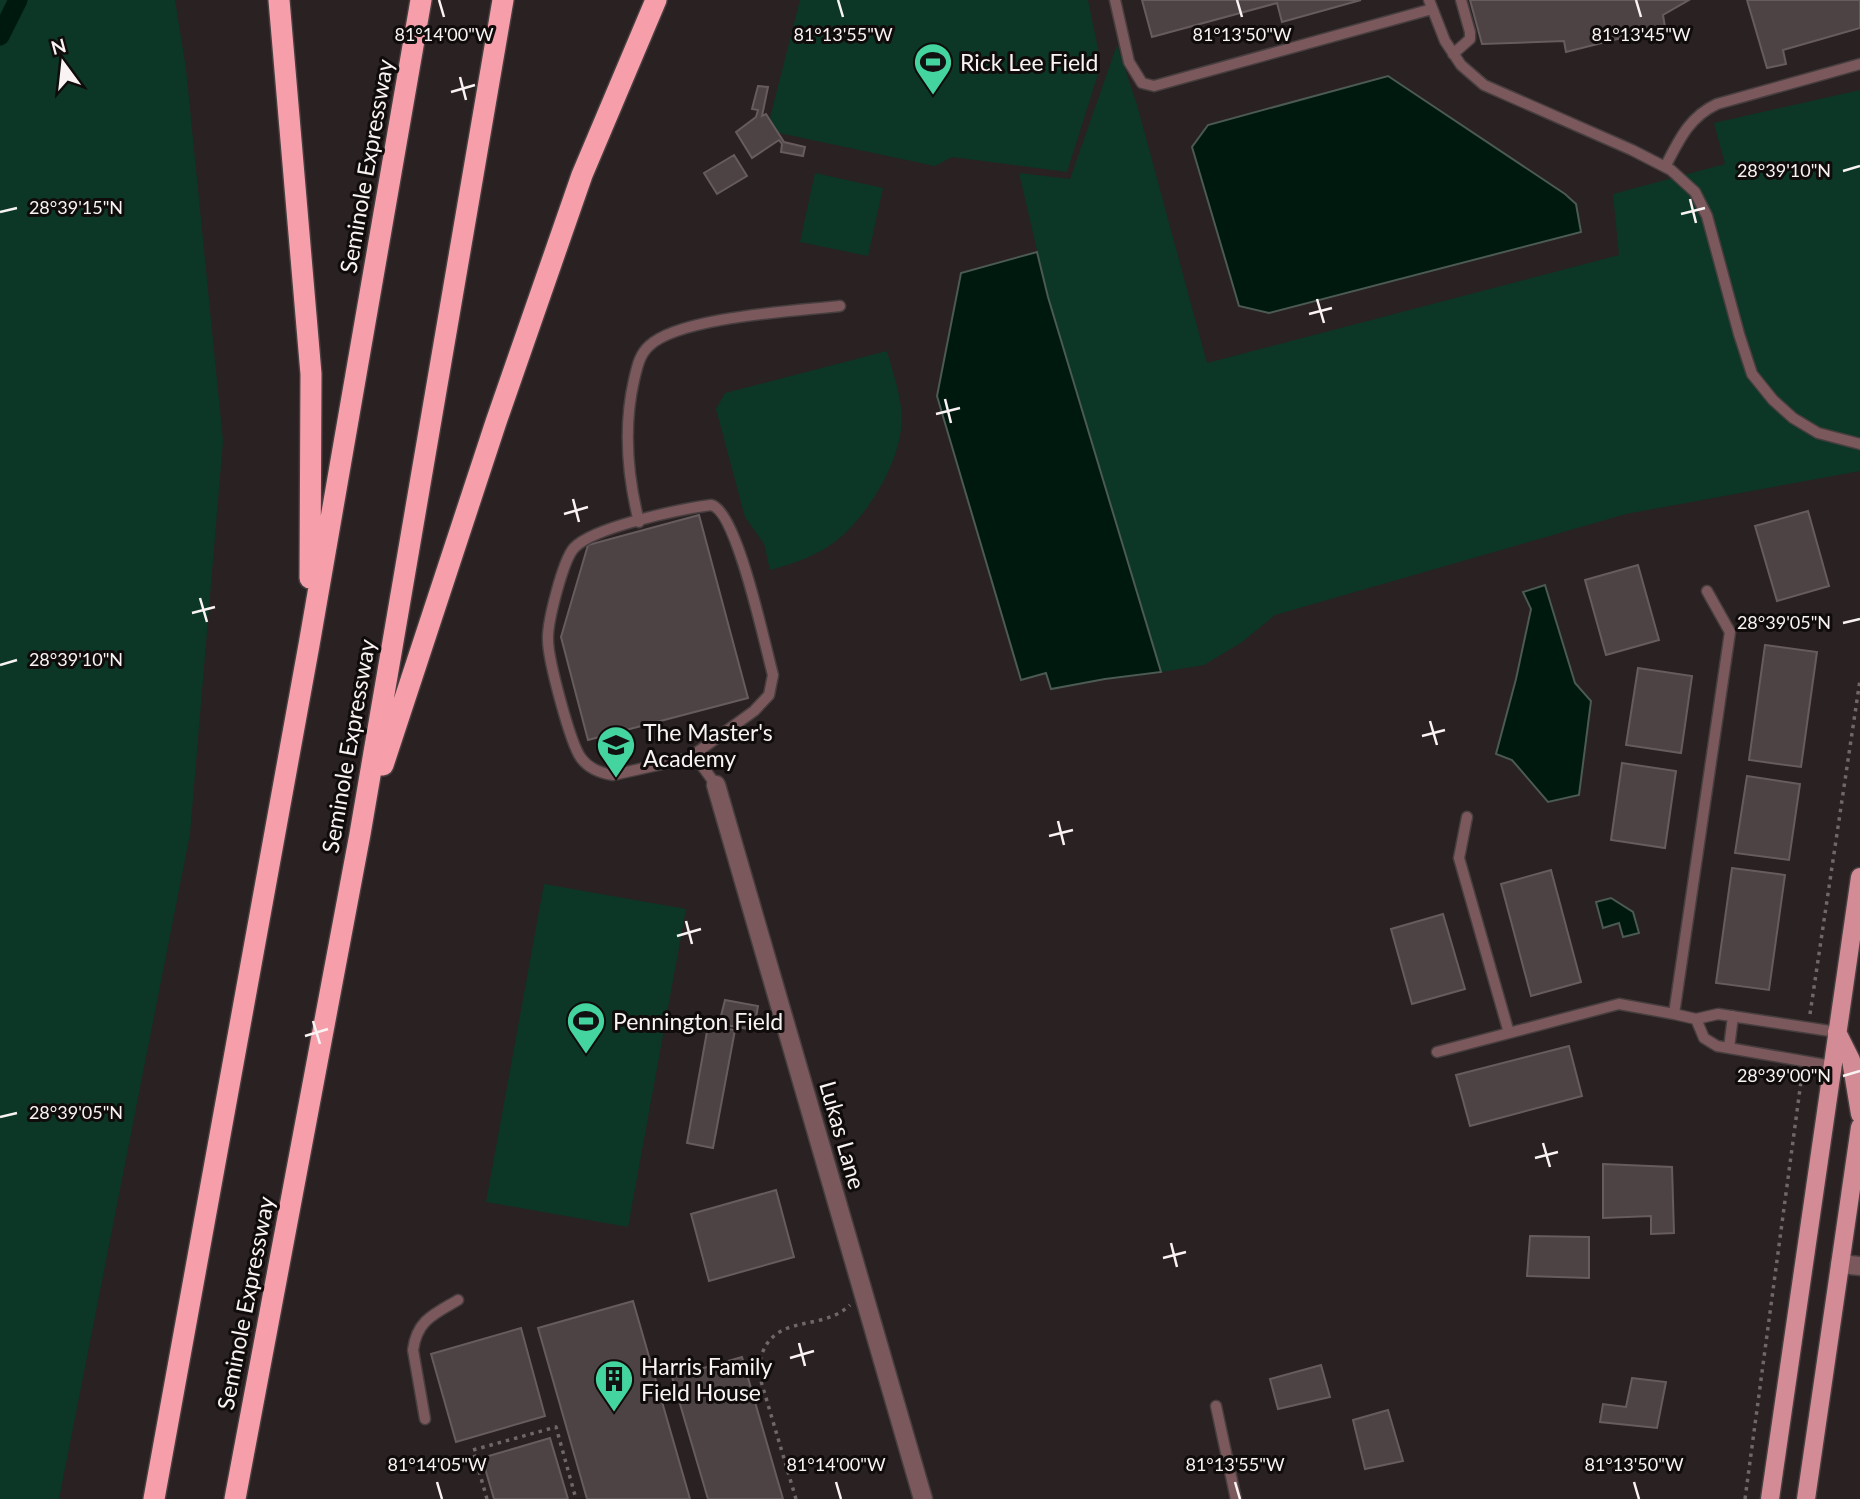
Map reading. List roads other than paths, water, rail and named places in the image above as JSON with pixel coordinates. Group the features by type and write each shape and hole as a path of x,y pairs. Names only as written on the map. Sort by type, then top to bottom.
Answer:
{"highway":[{"path":"279,0 311,374 309,645"},
{"name":"Seminole Expressway","path":"154,1499 309,645 421,0"},
{"name":"Seminole Expressway","path":"235,1499 360,834 503,0"},
{"path":"360,834 496,422 582,175 656,0"}],"main road":[{"path":"1770,1499 1860,877"},
{"path":"1838,1032 1851,1060 1860,1114"},
{"path":"1806,1499 1860,1127"}],"street":[{"name":"Lukas Lane","path":"716,785 923,1499"},
{"path":"1840,1264 1860,1266"}],"lane":[{"path":"1115,0 1129,62 1142,83 1154,86 1431,5 1453,54 1461,65 1484,85 1665,167 1695,192 1707,216 1752,374 1773,400 1793,418 1818,433 1860,444"},
{"path":"1453,54 1470,39 1461,0"},
{"path":"1665,167 1691,123 1702,111 1717,104 1860,64"},
{"path":"639,522 627,465 626,428 638,364 649,346 684,328 710,322 840,306"},
{"path":"711,505 720,510 740,550 773,675 769,695 754,711 689,758 613,775 601,773 589,766 576,749 548,640 550,620 571,551 594,535 639,522 684,509 711,505"},
{"path":"1674,1014 1730,632 1707,591"},
{"path":"689,758 700,763 716,785"},
{"path":"1467,817 1459,858 1509,1033"},
{"path":"1437,1052 1619,1004 1696,1019 1718,1014 1838,1032"},
{"path":"1729,1048 1733,1016"},
{"path":"1696,1019 1704,1038 1717,1046 1832,1066"},
{"path":"425,1419 413,1350 414,1339 427,1319 458,1300"},
{"path":"1216,1406 1236,1499"}],"waterway":[{"path":"0,36 18,0"}],"place":[{"name":"Rick Lee Field","path":"933,96"},
{"name":"The Master's Academy","path":"616,779"},
{"name":"Pennington Field","path":"586,1055"},
{"name":"Harris Family Field House","path":"614,1413"}]}
